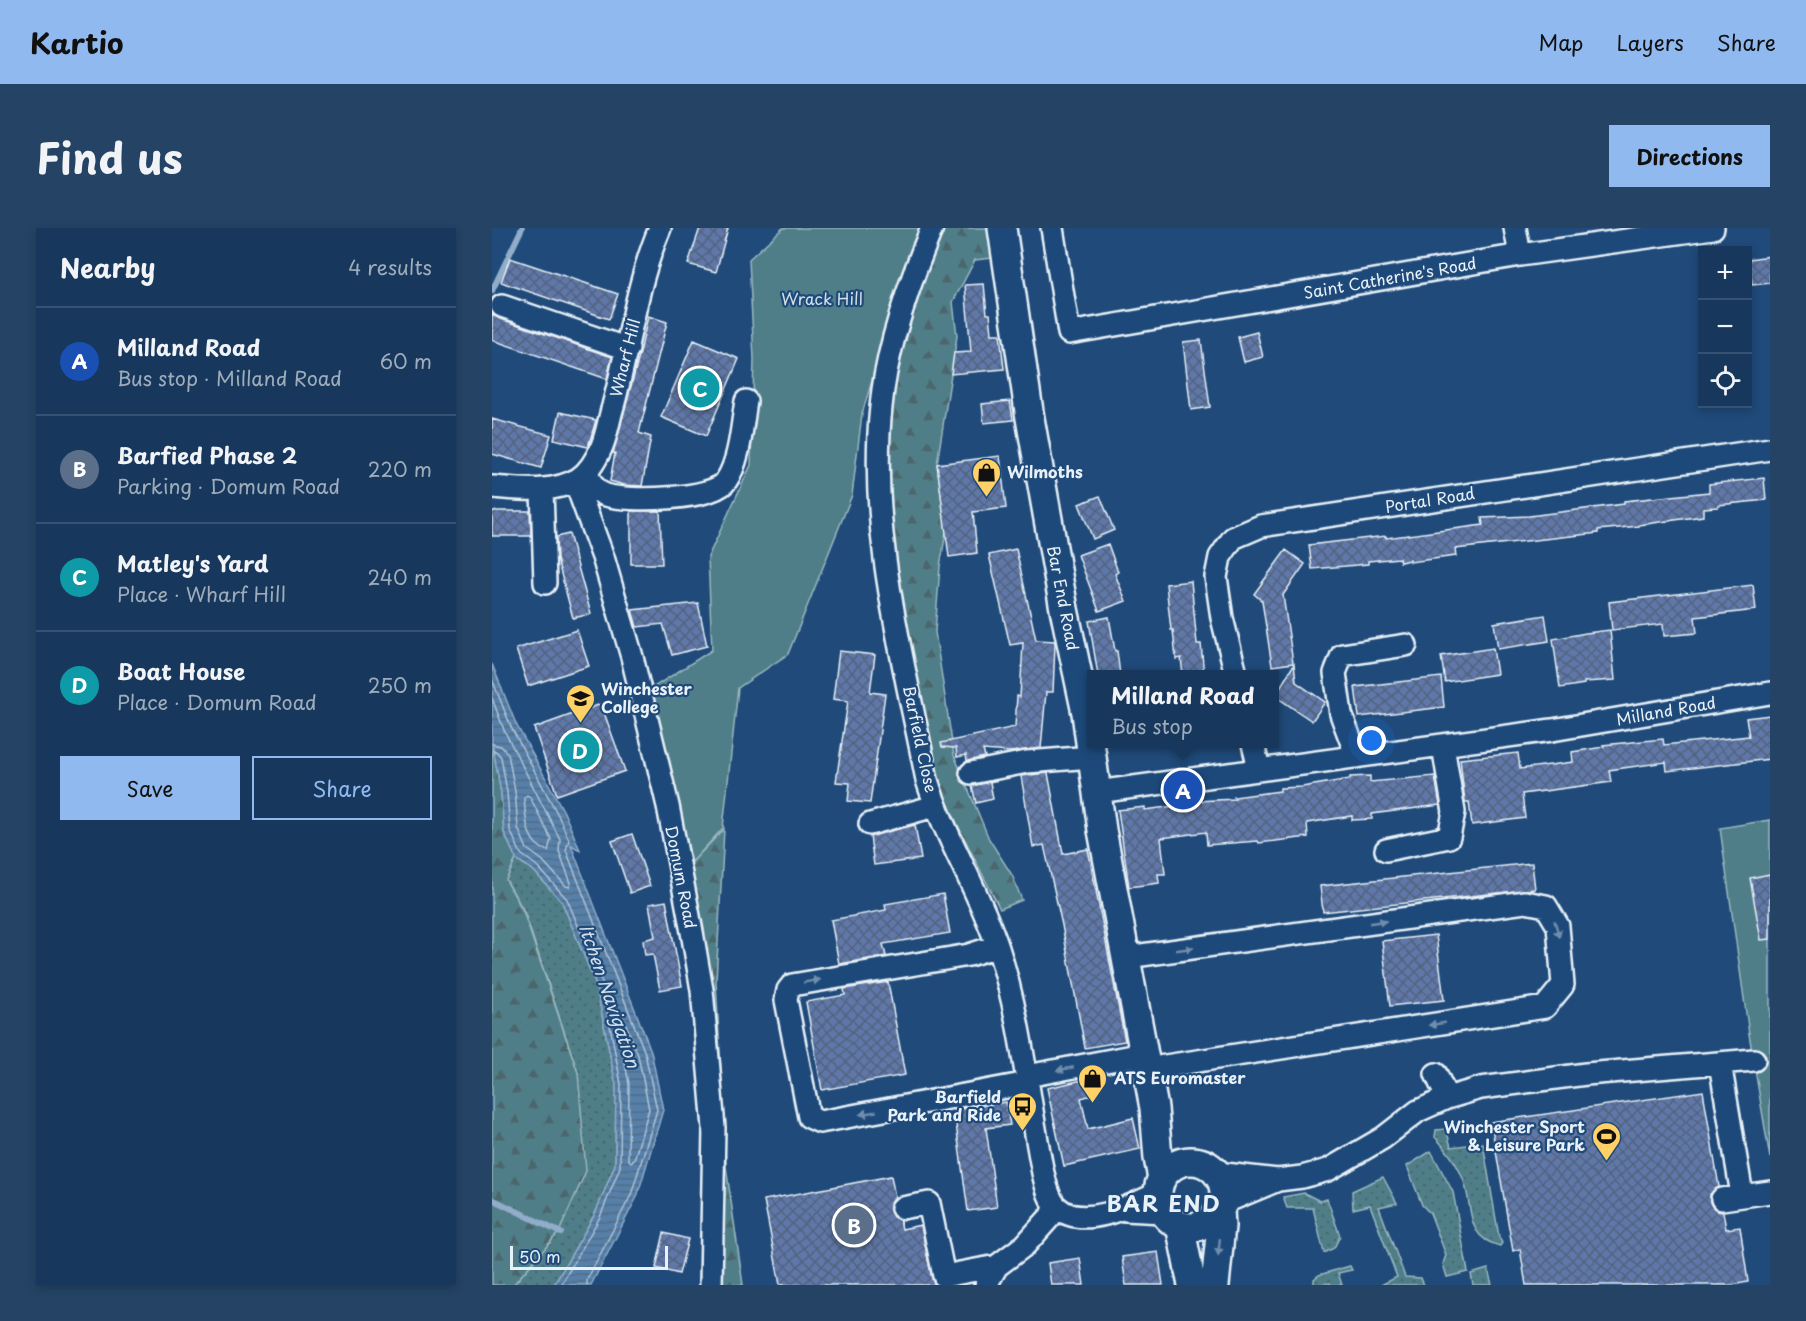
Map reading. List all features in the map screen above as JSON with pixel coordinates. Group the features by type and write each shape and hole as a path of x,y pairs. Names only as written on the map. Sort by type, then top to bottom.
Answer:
{"main road":[{"name":"Bar End Road","path":"1002,228 1030,418 1064,609 1087,721"},
{"name":"Bar End Road","path":"1091,748 1102,830 1154,1108 1158,1158 1166,1202 1192,1285"},
{"name":"Bar End Road","path":"1154,1108 1205,1168"},
{"path":"1215,1285 1221,1227 1222,1184 1205,1168 1175,1165 1166,1202 1198,1227 1214,1217 1221,1207"}],"street":[{"name":"Wharf Hill","path":"581,476 602,446 628,349 641,288 660,228"},
{"name":"Barfield Close","path":"932,228 896,331 881,404 878,477 889,583 927,780 935,806 981,903 1011,990 1042,1173 1048,1192 1058,1208"},
{"name":"Saint Catherine's Road","path":"1052,228 1069,333 1520,255 1713,228"},
{"path":"1515,228 1520,255"},
{"path":"502,306 628,349"},
{"path":"492,487 542,489 581,476 605,495 662,498 691,497 708,492 726,483 735,462 746,401"},
{"name":"Portal Road","path":"1235,670 1222,618 1216,577 1220,557 1233,538 1261,526 1770,449"},
{"name":"Domum Road","path":"581,476 632,657 668,806 702,990 714,1128 711,1285"},
{"path":"542,489 545,583"},
{"path":"1357,758 1341,714 1335,673 1342,655 1406,645"},
{"name":"Milland Road","path":"1097,792 1552,730 1770,693"},
{"path":"1386,850 1449,837 1454,812 1443,746"},
{"path":"1254,748 1259,769"},
{"path":"971,773 1027,762 1092,757"},
{"path":"870,824 935,806"},
{"path":"997,946 969,955 792,985 788,990 786,1000 809,1117 820,1122 1028,1080 1144,1061 1545,1007 1563,985 1558,926 1546,906 1525,902 1127,957"},
{"path":"1205,1168 1278,1180 1302,1177 1328,1170 1383,1138 1418,1111 1446,1098 1481,1088 1586,1074 1754,1060"},
{"path":"1720,1063 1732,1197 1770,1192"},
{"path":"1436,1074 1446,1098"},
{"path":"1221,1207 1278,1180"},
{"path":"986,1285 997,1266 1026,1245 1058,1208 1068,1214 1096,1216 1166,1202"},
{"path":"902,1208 929,1203 944,1276 997,1266"}],"green space":[{"name":"Wrack Hill","path":"783,228 922,228 897,297 862,414 852,495 788,654 738,688 723,828 692,862 649,690 712,650 708,557 751,465 754,359 749,259"},
{"path":"943,228 988,228 992,258 975,260 953,302 957,336 937,464 946,532 940,566 935,632 954,755 989,839 1012,875 1022,900 1000,909 941,792 900,591 886,485 889,417 903,338"},
{"path":"492,742 501,793 504,832 516,859 506,880 523,911 578,1073 586,1171 559,1232 513,1285 492,1285"},
{"path":"1770,820 1770,1158 1749,1034 1720,828"},
{"path":"724,829 716,981 726,1166 743,1285 717,1285 719,1244 680,870 692,862"},
{"path":"516,859 533,870 562,902 596,985 616,1085 615,1165 595,1214 554,1285 513,1285 559,1232 578,1073 524,911 506,880"},
{"path":"1446,1129 1451,1147 1483,1143 1499,1237 1502,1243 1500,1246 1481,1237 1476,1230 1460,1172 1435,1137 1436,1130"},
{"path":"1431,1151 1453,1192 1468,1272 1447,1277 1443,1264 1446,1255 1430,1213 1422,1205 1407,1166"},
{"path":"1383,1177 1397,1203 1379,1207 1405,1277 1421,1278 1424,1285 1381,1285 1397,1277 1370,1205 1353,1209 1352,1191"},
{"path":"1304,1193 1320,1201 1327,1199 1340,1236 1334,1248 1324,1253 1313,1208 1287,1208 1283,1197"},
{"path":"1350,1266 1352,1270 1338,1273 1342,1285 1331,1285 1330,1283 1314,1285 1314,1279 1319,1275"},
{"path":"1488,1269 1492,1285 1473,1285 1471,1274"}],"water":[{"name":"Itchen Navigation","path":"492,664 516,724 564,812 580,850 571,845 651,1051 663,1110 637,1197 591,1285 554,1285 595,1214 615,1165 616,1085 596,985 562,902 533,870 516,859 504,832 501,793 492,742"}],"building":[{"path":"700,228 728,228 716,272 688,264"},
{"path":"1770,256 1770,283 1752,285 1752,259"},
{"path":"510,258 618,294 609,319 501,282"},
{"path":"984,284 992,334 1000,334 1004,369 951,374 954,353 971,352 965,285"},
{"path":"492,314 612,357 607,379 492,340"},
{"path":"648,316 667,322 639,433 651,437 642,486 624,485 610,481 615,453 613,453"},
{"path":"1257,332 1263,357 1244,362 1238,337"},
{"path":"694,340 739,359 706,436 661,417"},
{"path":"1201,340 1210,407 1191,410 1183,342"},
{"path":"1010,401 1013,420 984,423 982,404"},
{"path":"560,412 596,420 588,447 554,439"},
{"path":"492,419 551,435 541,468 492,454"},
{"path":"1000,456 1006,508 973,512 977,553 949,557 937,464"},
{"path":"1764,478 1766,500 1703,508 1703,516 1598,530 1598,533 1455,549 1456,556 1410,562 1410,560 1400,562 1399,558 1368,561 1368,564 1312,569 1309,545 1386,536 1386,538 1483,525 1482,518 1529,516 1624,504 1624,501 1709,492 1709,484"},
{"path":"1100,496 1114,530 1093,539 1079,504"},
{"path":"492,511 530,511 531,536 492,536"},
{"path":"631,511 660,511 662,564 631,564"},
{"path":"569,534 591,614 573,618 557,559 556,537"},
{"path":"1108,544 1118,572 1115,574 1126,601 1099,611 1078,555"},
{"path":"1016,549 1036,640 1055,641 1053,692 1046,692 1041,748 1010,752 983,750 985,757 967,761 966,755 957,757 956,748 942,747 941,743 1015,727 1017,696 1020,697 1023,643 1010,645 989,555"},
{"path":"1286,550 1305,564 1283,595 1293,663 1272,666 1262,601 1254,594"},
{"path":"1191,581 1197,644 1201,644 1204,670 1182,670 1181,658 1176,659 1166,584"},
{"path":"1753,585 1756,610 1695,617 1697,633 1664,636 1663,624 1612,630 1609,602"},
{"path":"698,603 707,646 672,655 663,624 637,627 632,610"},
{"path":"1545,615 1549,641 1498,649 1494,623"},
{"path":"1109,617 1119,670 1097,670 1089,621"},
{"path":"577,630 589,666 528,686 516,649"},
{"path":"1610,630 1615,680 1584,682 1584,684 1560,688 1553,639"},
{"path":"1493,648 1497,674 1445,682 1441,656"},
{"path":"839,651 875,655 870,692 885,694 870,803 848,801 850,783 836,782 848,701 833,699"},
{"path":"1294,664 1296,682 1325,702 1312,721 1279,699 1279,689"},
{"path":"1441,677 1444,707 1359,717 1355,687"},
{"path":"601,704 625,771 557,795 534,728"},
{"path":"1770,715 1770,759 1667,771 1666,762 1609,770 1611,782 1522,794 1525,818 1472,825 1469,802 1465,802 1460,759 1518,753 1520,769 1573,762 1572,752 1604,747 1603,745 1663,739 1664,745 1749,736 1746,718"},
{"path":"1048,773 1063,854 1088,849 1125,1041 1085,1048 1062,925 1044,845 1033,847 1021,776"},
{"path":"1370,776 1370,782 1435,776 1440,805 1372,814 1372,819 1352,820 1352,816 1307,823 1308,837 1259,843 1258,841 1207,845 1206,832 1161,838 1165,874 1158,874 1159,883 1129,887 1118,810 1145,807 1145,810 1197,803 1197,801 1235,799 1234,797 1280,791 1280,788 1302,787 1350,779 1350,777"},
{"path":"990,782 993,799 976,803 972,786"},
{"path":"915,825 921,859 874,865 870,836"},
{"path":"632,834 650,886 630,893 612,841"},
{"path":"1532,863 1535,889 1323,912 1320,886"},
{"path":"1770,874 1770,939 1761,940 1750,878"},
{"path":"943,894 950,933 883,944 886,956 839,964 831,920 886,910 885,904"},
{"path":"666,901 682,986 660,990 653,954 645,955 643,940 655,937 649,904"},
{"path":"1436,935 1444,1000 1390,1006 1382,941"},
{"path":"888,982 905,1075 822,1090 806,1002 845,995 844,989"},
{"path":"1092,1078 1096,1094 1081,1098 1088,1129 1133,1118 1140,1149 1064,1166 1047,1088"},
{"name":"Winchester Sport & Leisure Park","path":"1703,1091 1719,1187 1710,1194 1710,1201 1717,1211 1723,1212 1726,1229 1740,1227 1748,1282 1732,1285 1526,1285 1520,1249 1513,1251 1491,1122"},
{"path":"1006,1102 1010,1125 986,1128 997,1207 968,1211 954,1110"},
{"path":"891,1176 895,1197 890,1203 890,1211 893,1217 900,1220 902,1229 921,1225 935,1285 780,1285 764,1200"},
{"path":"664,1233 688,1239 679,1274 656,1268"},
{"path":"1158,1252 1163,1285 1126,1285 1122,1257"},
{"path":"1080,1258 1084,1285 1051,1285 1048,1263"}],"waterway":[{"path":"492,291 522,228"},
{"path":"492,1199 561,1233"}],"place":[{"name":"Matley's Yard","path":"700,388"},
{"name":"Wilmoths","path":"986,498"},
{"name":"Winchester College","path":"580,724"},
{"name":"Boat House","path":"580,750"},
{"name":"Milland Road","path":"1183,790"},
{"name":"ATS Euromaster","path":"1093,1104"},
{"name":"Barfield Park and Ride","path":"1022,1132"},
{"name":"Winchester Sport & Leisure Park","path":"1606,1162"},
{"name":"Barfied Phase 2","path":"854,1225"}],"district":[{"name":"BAR END","path":"1164,1204"}]}
